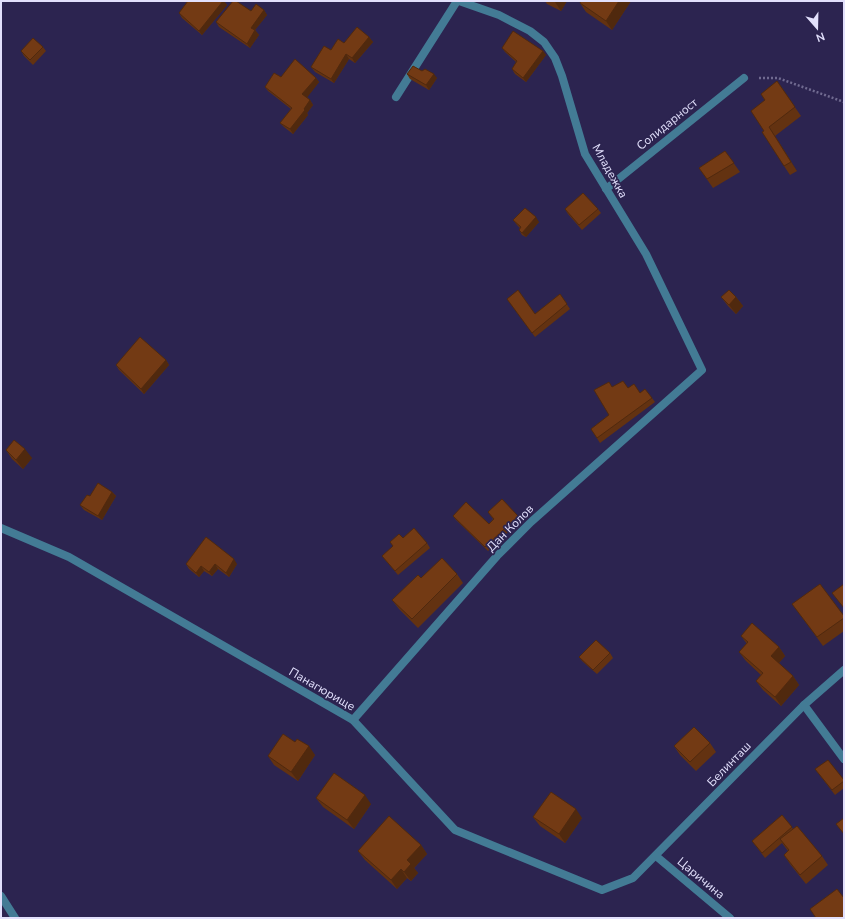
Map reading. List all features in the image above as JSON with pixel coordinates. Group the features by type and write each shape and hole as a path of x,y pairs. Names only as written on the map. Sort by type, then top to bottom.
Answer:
{"street":[{"path":"396,97 458,1"},
{"name":"Младежка","path":"458,1 499,15 530,31 544,42 555,58 562,76 585,154 646,254 702,370"},
{"name":"Солидарност","path":"606,189 744,78"},
{"name":"Дан Колов","path":"353,720 492,562 526,527 702,370"},
{"name":"Панагюрище","path":"1,528 34,541 81,564 353,720 455,830 602,890 633,878"},
{"name":"Белинташ","path":"633,878 804,705 844,670"},
{"path":"804,705 844,759"},
{"name":"Царичина","path":"656,856 730,918"},
{"path":"1,896 15,918"}],"path":[{"path":"744,78 778,78 844,102"}],"building":[{"path":"188,1 223,1 199,31 179,13"},
{"path":"233,1 236,1 251,11 256,4 264,10 251,28 255,30 247,44 216,22"},
{"path":"581,1 619,1 606,21 580,3"},
{"path":"357,27 369,37 352,58 346,54 331,79 311,67 324,46 331,50 338,39 344,43"},
{"path":"513,31 543,51 523,78 512,69 517,61 502,48"},
{"path":"33,38 43,47 30,60 21,51"},
{"path":"295,59 316,78 302,94 310,100 304,109 305,110 290,129 280,123 292,108 265,87 274,73 281,77"},
{"path":"413,66 422,71 425,69 434,74 426,85 407,74"},
{"path":"777,81 795,107 769,127 791,162 784,166 762,132 764,131 751,111 765,100 761,94"},
{"path":"725,151 734,163 707,179 699,168"},
{"path":"583,193 598,209 579,225 565,209"},
{"path":"525,208 536,217 522,233 519,230 521,227 513,220"},
{"path":"518,290 535,314 560,294 567,304 532,333 507,299"},
{"path":"729,290 736,297 729,305 721,297"},
{"path":"140,337 166,360 141,389 116,365"},
{"path":"623,381 628,388 634,384 640,393 645,389 652,398 597,438 591,429 609,415 594,390 609,382 612,387"},
{"path":"14,440 25,449 16,460 6,450"},
{"path":"98,483 112,492 98,516 80,505 87,495 90,496"},
{"path":"502,499 518,516 485,547 453,516 466,502 489,524 494,519 488,512"},
{"path":"414,528 427,543 395,571 382,556 393,546 390,542 399,534 403,538"},
{"path":"206,537 234,559 226,573 215,564 209,572 201,566 196,573 186,564"},
{"path":"442,558 457,574 412,619 392,600 418,575 421,578"},
{"path":"820,584 844,618 817,637 792,604"},
{"path":"844,584 844,608 832,593"},
{"path":"752,623 779,647 771,656 793,676 775,697 756,681 763,673 739,652 748,642 741,636"},
{"path":"596,640 610,653 593,670 579,657"},
{"path":"694,727 710,743 690,762 674,746"},
{"path":"283,734 295,742 297,739 309,746 291,772 268,756"},
{"path":"828,760 844,780 832,790 815,769"},
{"path":"334,773 365,795 347,820 316,798"},
{"path":"551,792 576,809 559,834 533,817"},
{"path":"782,815 792,827 762,853 752,841"},
{"path":"389,816 421,845 407,860 411,864 404,872 401,869 391,880 358,851"},
{"path":"844,818 844,834 836,824"},
{"path":"797,826 822,856 800,875 784,855 789,850 780,839"},
{"path":"837,889 844,898 844,918 816,918 810,909"}]}
